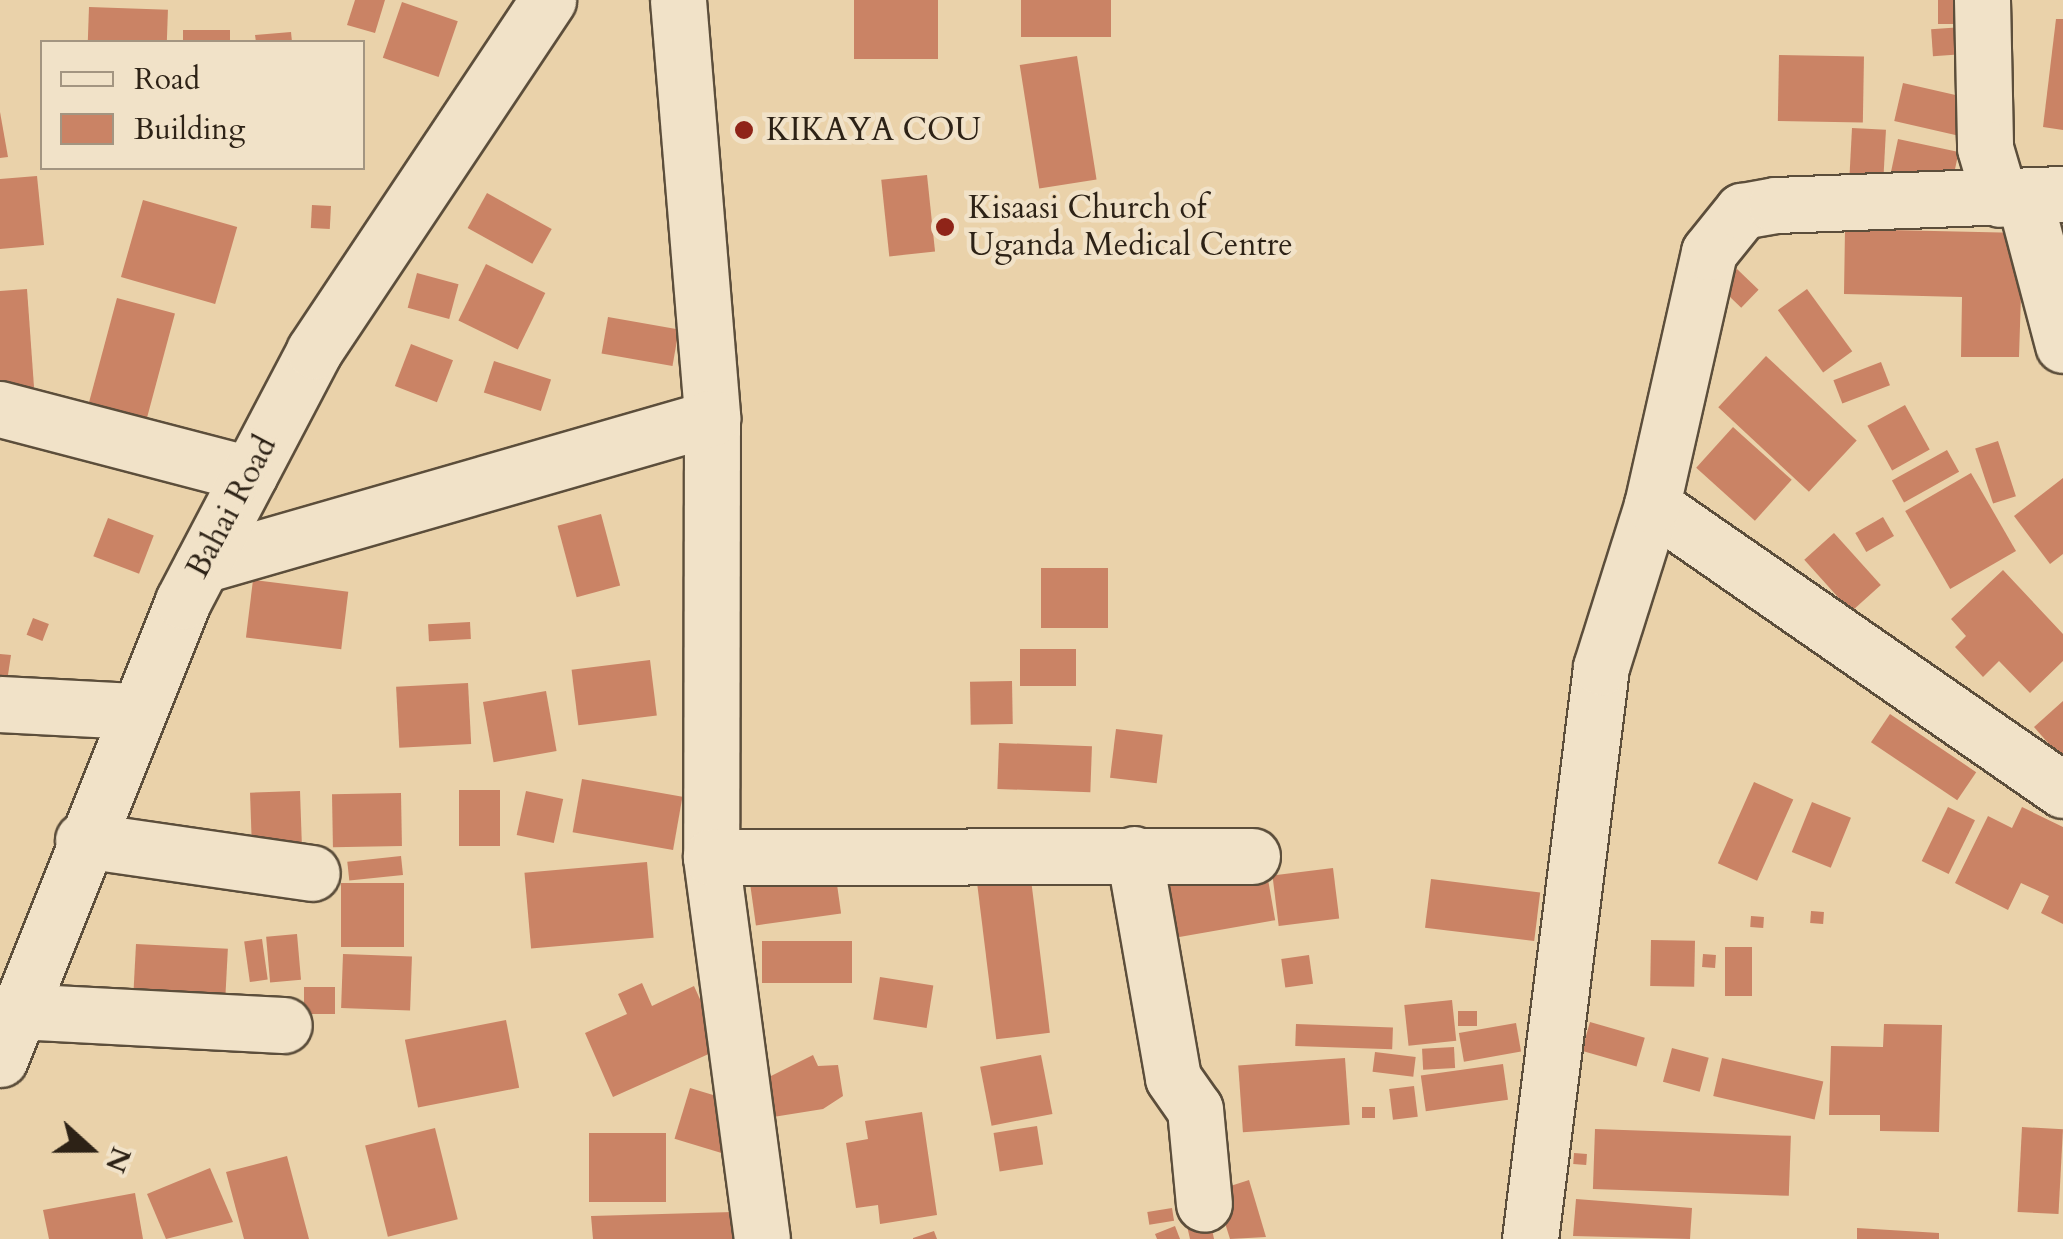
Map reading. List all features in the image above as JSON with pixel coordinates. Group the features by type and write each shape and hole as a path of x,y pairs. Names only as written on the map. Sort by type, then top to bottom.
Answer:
{"street":[{"name":"Bahai Road","path":"4,1045 136,711 202,565 384,237 486,105 548,0"},
{"path":"678,0 712,418 711,857 762,1239"},
{"path":"1982,0 1984,148 2029,197 2063,345"},
{"path":"1530,1239 1601,666 1652,505 1708,252 1724,226 1776,205 2029,197"},
{"path":"0,409 250,474"},
{"path":"202,565 712,418"},
{"path":"1652,505 2063,790"},
{"path":"0,704 136,711"},
{"path":"83,840 312,874"},
{"path":"1134,854 1174,1078 1194,1108 1204,1204"},
{"path":"711,857 1252,856"},
{"path":"4,1045 284,1025"}],"building":[{"path":"355,0 385,0 375,33 347,25"},
{"path":"854,0 938,0 938,59 854,59"},
{"path":"1021,0 1111,0 1111,37 1021,37"},
{"path":"1938,0 1968,0 1968,24 1938,24"},
{"path":"402,2 458,21 439,77 383,58"},
{"path":"89,7 168,10 167,40 88,40"},
{"path":"2056,19 2063,19 2063,130 2043,127"},
{"path":"1977,26 1979,53 1933,56 1931,29"},
{"path":"183,30 230,30 230,40 183,40"},
{"path":"291,32 292,40 256,40 255,35"},
{"path":"1779,55 1864,56 1863,122 1778,121"},
{"path":"1077,56 1097,179 1039,189 1020,65"},
{"path":"1903,83 1966,98 1958,136 1894,121"},
{"path":"0,112 8,157 0,158"},
{"path":"1852,128 1886,130 1883,186 1849,184"},
{"path":"1898,139 1959,152 1950,193 1889,180"},
{"path":"927,175 935,252 889,256 881,180"},
{"path":"37,176 44,245 0,249 0,179"},
{"path":"487,193 552,229 532,264 468,228"},
{"path":"143,200 237,227 215,304 121,277"},
{"path":"312,205 331,206 330,229 311,228"},
{"path":"1845,229 2023,233 2019,357 1961,357 1962,297 1844,294"},
{"path":"486,264 545,293 518,350 458,321"},
{"path":"1737,269 1759,290 1741,308 1720,287"},
{"path":"417,273 459,284 449,319 408,308"},
{"path":"27,289 34,387 0,390 0,291"},
{"path":"1807,289 1852,351 1823,372 1778,310"},
{"path":"117,298 175,314 147,419 89,403"},
{"path":"608,317 679,330 672,366 602,353"},
{"path":"411,344 453,360 437,402 395,386"},
{"path":"1766,356 1857,441 1809,492 1718,407"},
{"path":"494,361 551,380 541,411 484,392"},
{"path":"1881,362 1890,385 1842,404 1833,380"},
{"path":"1905,405 1930,450 1892,470 1867,426"},
{"path":"1733,427 1792,480 1755,521 1696,468"},
{"path":"1998,441 2016,496 1993,504 1975,448"},
{"path":"1947,450 1959,472 1904,502 1892,481"},
{"path":"1971,473 2016,551 1950,589 1905,511"},
{"path":"2063,478 2063,554 2050,564 2014,516"},
{"path":"601,514 620,585 577,597 558,526"},
{"path":"1883,517 1894,536 1866,552 1855,533"},
{"path":"108,518 154,536 139,574 93,556"},
{"path":"1834,533 1881,585 1851,612 1804,560"},
{"path":"1041,568 1108,568 1108,628 1041,628"},
{"path":"2003,570 2063,634 2063,661 2030,693 1999,661 1983,677 1955,647 1966,636 1951,619"},
{"path":"253,580 348,592 341,649 246,638"},
{"path":"33,618 49,624 42,641 27,635"},
{"path":"470,622 471,639 429,641 428,624"},
{"path":"1020,649 1076,649 1076,686 1020,686"},
{"path":"0,654 11,655 6,688 0,687"},
{"path":"650,660 657,716 578,725 572,670"},
{"path":"1012,681 1013,724 971,725 970,682"},
{"path":"468,683 471,744 399,748 396,687"},
{"path":"546,691 557,751 494,762 483,702"},
{"path":"2063,701 2063,760 2034,727"},
{"path":"1890,714 1976,772 1957,800 1871,742"},
{"path":"1116,729 1163,735 1157,783 1110,778"},
{"path":"999,743 1092,746 1090,792 997,789"},
{"path":"582,779 682,797 673,850 573,832"},
{"path":"1754,782 1793,799 1757,881 1718,863"},
{"path":"459,790 500,790 500,846 459,846"},
{"path":"300,791 302,850 252,852 250,793"},
{"path":"526,791 563,799 554,843 517,835"},
{"path":"401,793 402,846 333,847 332,794"},
{"path":"1812,802 1851,818 1831,868 1792,852"},
{"path":"1948,807 1975,820 1949,874 1922,861"},
{"path":"2022,807 2063,827 2063,924 2041,913 2049,896 2021,883 2008,910 1955,883 1988,816 2012,828"},
{"path":"401,856 403,875 349,881 347,862"},
{"path":"647,862 654,938 531,948 524,873"},
{"path":"834,863 841,914 756,925 749,875"},
{"path":"1266,868 1275,920 1171,939 1162,886"},
{"path":"1333,868 1339,919 1279,926 1272,875"},
{"path":"1030,871 1050,1033 996,1039 976,878"},
{"path":"1431,879 1540,892 1534,941 1425,928"},
{"path":"341,883 404,883 404,947 341,947"},
{"path":"1811,911 1824,912 1823,924 1810,923"},
{"path":"1751,916 1764,917 1763,928 1750,927"},
{"path":"297,934 301,980 270,983 266,937"},
{"path":"262,939 268,980 250,982 244,942"},
{"path":"1651,940 1695,941 1694,987 1650,986"},
{"path":"762,941 852,941 852,983 762,983"},
{"path":"136,944 228,949 225,1012 133,1007"},
{"path":"1725,947 1752,947 1752,996 1725,996"},
{"path":"343,954 412,956 410,1010 341,1008"},
{"path":"1703,954 1716,955 1715,968 1702,967"},
{"path":"1309,955 1313,984 1285,988 1281,959"},
{"path":"880,977 933,985 927,1028 873,1019"},
{"path":"642,983 652,1006 694,986 722,1048 613,1097 585,1033 627,1014 618,994"},
{"path":"304,987 335,987 335,1014 304,1014"},
{"path":"1452,1000 1456,1041 1409,1046 1404,1005"},
{"path":"1458,1011 1477,1011 1477,1026 1458,1026"},
{"path":"506,1020 519,1088 418,1107 405,1040"},
{"path":"1590,1022 1645,1038 1637,1067 1582,1051"},
{"path":"1516,1023 1521,1052 1464,1062 1459,1033"},
{"path":"1296,1024 1393,1027 1392,1049 1295,1046"},
{"path":"1884,1024 1942,1025 1939,1132 1880,1131 1880,1115 1829,1115 1831,1046 1883,1047"},
{"path":"1454,1047 1455,1068 1423,1070 1422,1049"},
{"path":"1672,1048 1709,1058 1700,1092 1663,1082"},
{"path":"1375,1052 1416,1057 1413,1077 1373,1072"},
{"path":"813,1055 818,1066 838,1065 843,1096 823,1109 773,1117 769,1077"},
{"path":"1041,1055 1052,1114 992,1126 980,1067"},
{"path":"1345,1058 1350,1125 1243,1132 1238,1065"},
{"path":"1722,1058 1823,1081 1815,1119 1713,1096"},
{"path":"1503,1064 1508,1100 1426,1111 1421,1076"},
{"path":"1414,1086 1418,1117 1393,1120 1389,1089"},
{"path":"690,1088 738,1103 722,1153 675,1139"},
{"path":"1362,1107 1375,1107 1375,1118 1362,1118"},
{"path":"922,1112 937,1215 880,1224 878,1205 856,1208 846,1143 868,1139 865,1121"},
{"path":"1037,1126 1043,1165 1000,1171 994,1133"},
{"path":"2022,1127 2063,1129 2058,1214 2018,1212"},
{"path":"435,1128 458,1219 388,1237 365,1145"},
{"path":"1595,1129 1791,1136 1789,1196 1593,1189"},
{"path":"589,1133 666,1133 666,1202 589,1202"},
{"path":"1574,1153 1587,1154 1586,1165 1573,1164"},
{"path":"287,1156 309,1239 244,1239 226,1172"},
{"path":"210,1168 233,1222 166,1239 147,1194"},
{"path":"1249,1180 1266,1237 1230,1239 1215,1191"},
{"path":"135,1193 143,1239 49,1239 43,1210"},
{"path":"1576,1199 1692,1208 1690,1239 1573,1236"},
{"path":"1172,1208 1174,1221 1149,1225 1147,1212"},
{"path":"733,1212 734,1239 593,1239 591,1216"},
{"path":"1210,1220 1214,1239 1190,1239 1187,1226"},
{"path":"1175,1226 1180,1239 1157,1239 1155,1234"},
{"path":"1857,1228 1939,1233 1939,1239 1857,1239"},
{"path":"934,1231 937,1239 913,1239 913,1238"}],"place":[{"name":"KIKAYA COU","path":"744,130"},
{"name":"Kisaasi Church of Uganda Medical Centre","path":"945,227"}]}
